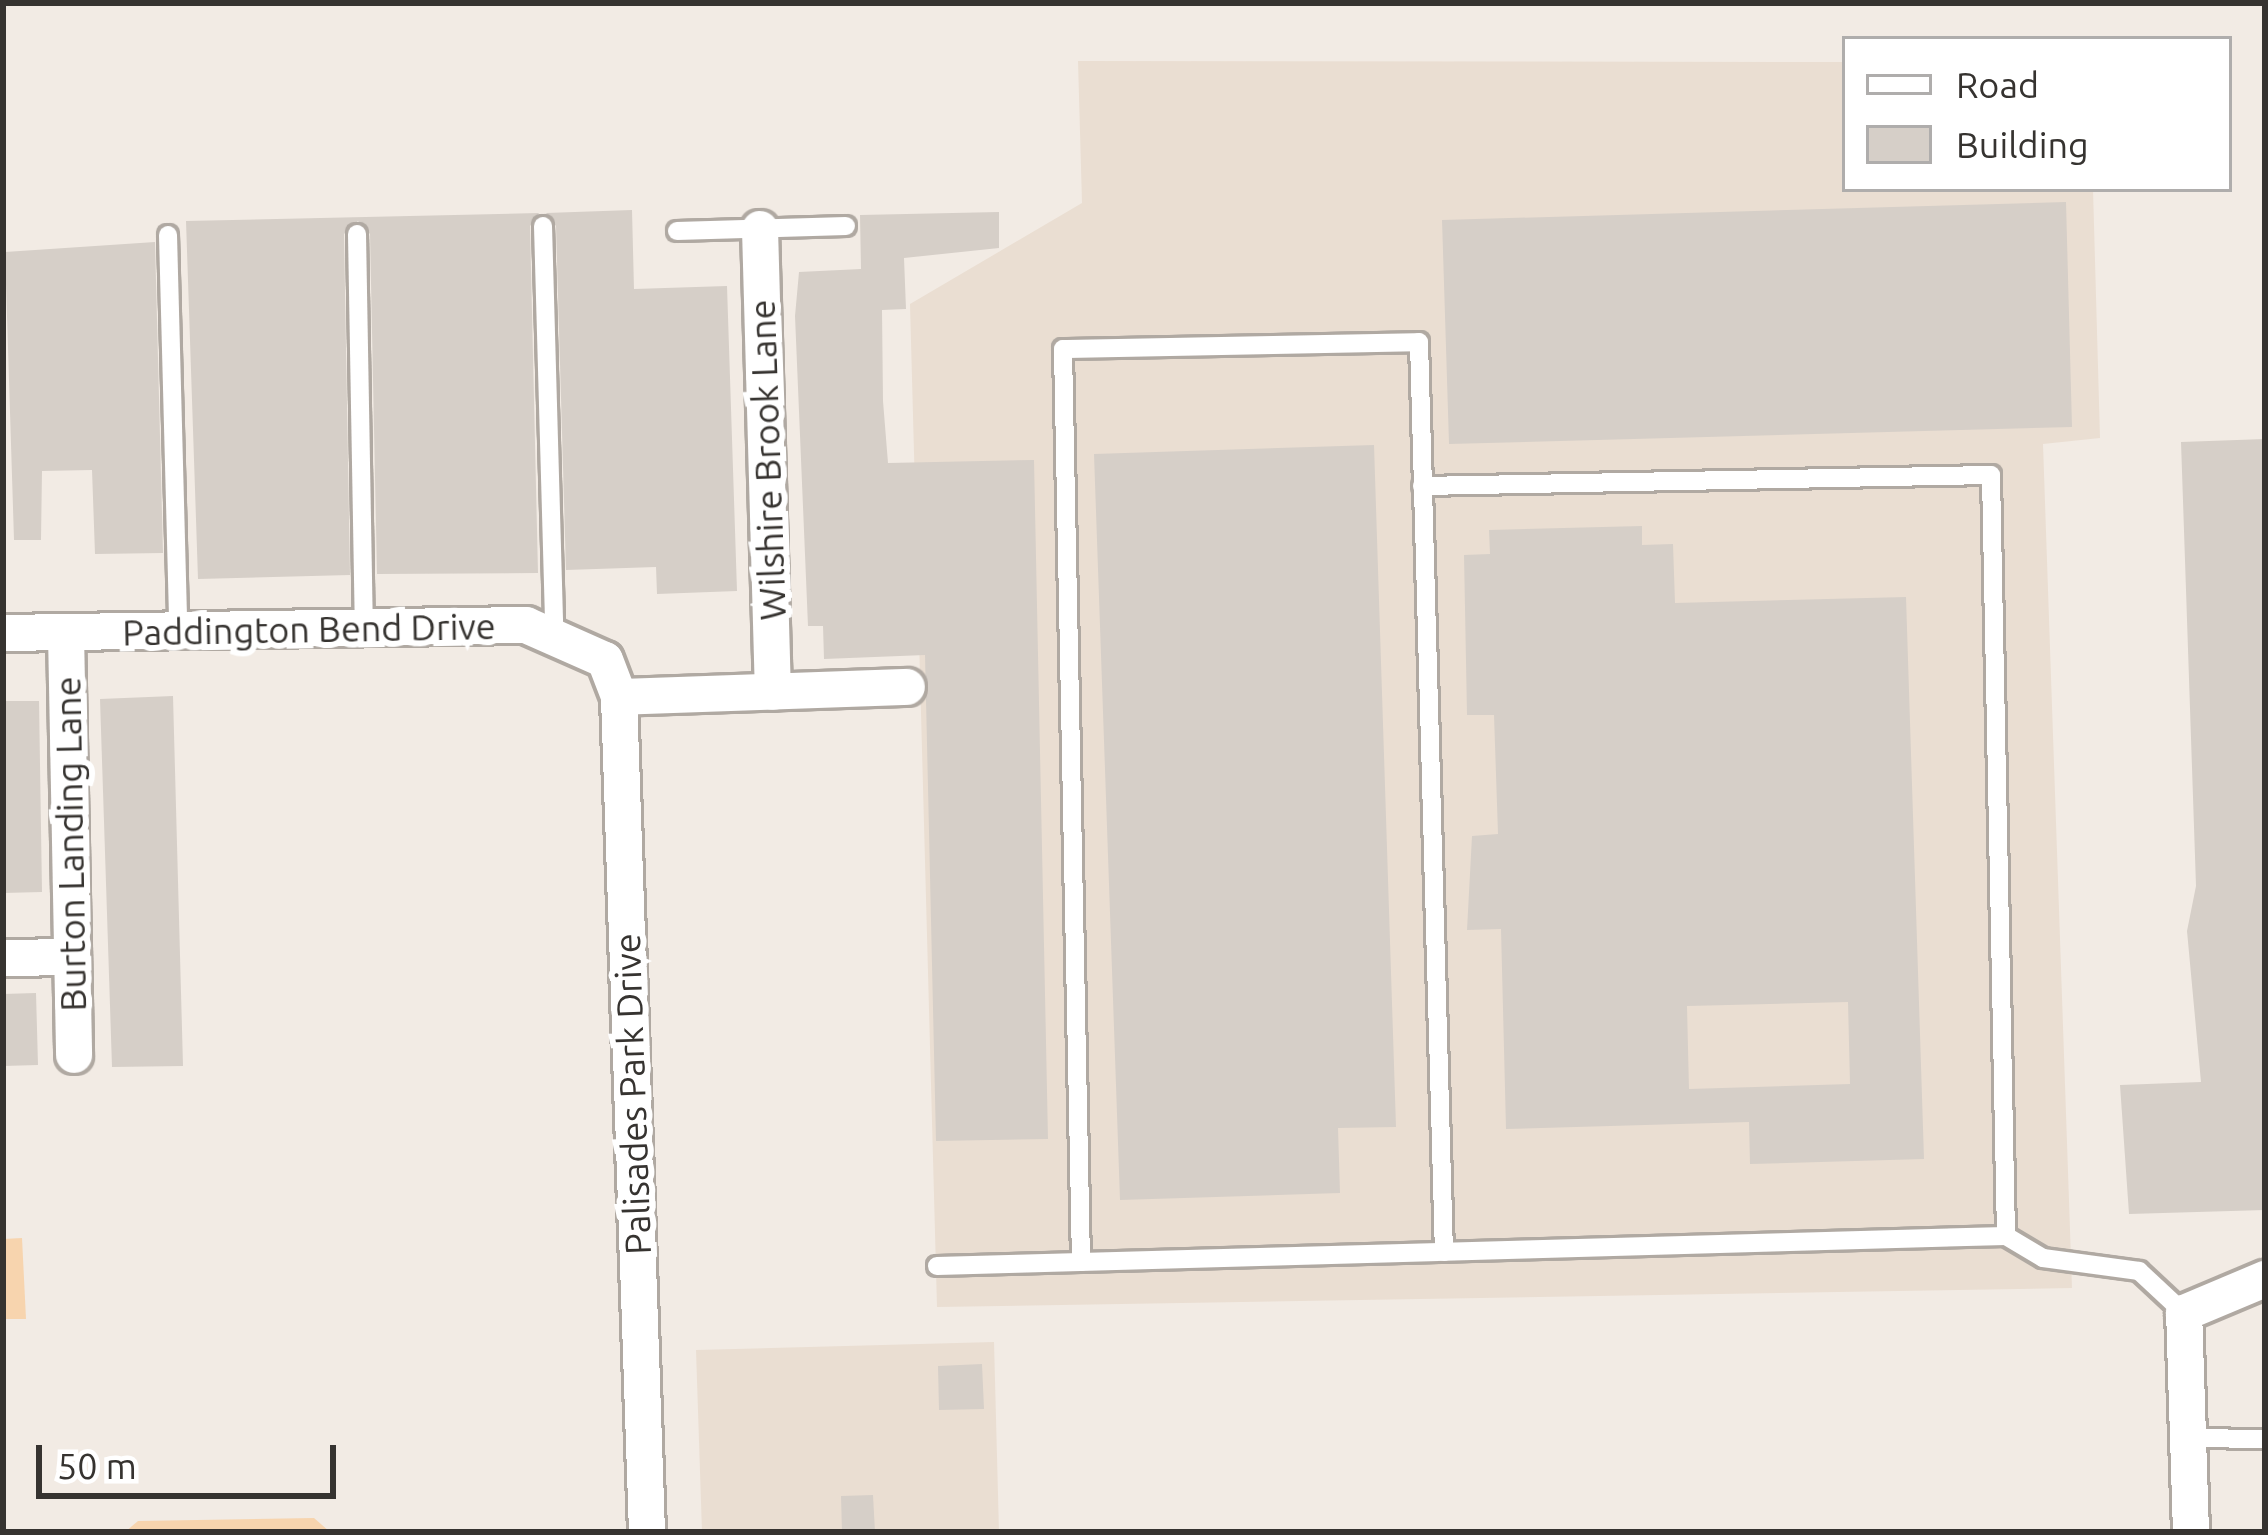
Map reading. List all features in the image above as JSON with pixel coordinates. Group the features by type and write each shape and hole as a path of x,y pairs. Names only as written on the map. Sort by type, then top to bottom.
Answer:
{"street":[{"name":"Wilshire Brook Lane","path":"760,229 773,692"},
{"name":"Paddington Bend Drive","path":"3,633 554,629"},
{"name":"Palisades Park Drive","path":"554,629 605,660 619,697 647,1532"},
{"name":"Burton Landing Lane","path":"66,633 74,1055"},
{"path":"619,697 907,686"},
{"path":"3,958 72,957"},
{"path":"2191,1532 2184,1313 2265,1279"}],"lane":[{"path":"543,226 554,629"},
{"path":"677,231 846,226"},
{"path":"357,234 364,628"},
{"path":"168,235 178,630"},
{"path":"1081,1262 1063,349 1419,342 1444,1252"},
{"path":"1422,486 1991,475 2006,1236"},
{"path":"937,1266 2006,1236 2043,1258 2139,1271 2184,1313"},
{"path":"2187,1438 2265,1438"}],"shaded area":[{"path":"1078,61 1842,62 1842,192 2093,192 2100,438 2043,444 2072,1288 937,1307 910,304 1082,203"},
{"path":"22,1238 26,1319 3,1319 3,1239"},
{"path":"994,1342 999,1532 702,1532 696,1350"},
{"path":"314,1518 330,1532 125,1532 138,1521"}],"building":[{"path":"2066,202 2072,427 1449,444 1442,220"},
{"path":"632,210 634,289 727,286 737,591 657,594 656,567 566,570 556,226 546,213"},
{"path":"999,212 999,248 904,258 906,309 882,310 883,401 888,463 1034,460 1048,1139 936,1141 925,655 824,659 823,626 808,626 795,316 799,272 861,269 860,215"},
{"path":"539,213 530,226 538,573 377,574 370,234 358,221 344,234 350,575 198,579 186,221"},
{"path":"155,242 163,553 95,554 92,470 42,471 41,540 14,540 5,252"},
{"path":"2265,439 2265,1210 2129,1214 2120,1085 2201,1082 2187,931 2196,886 2181,442"},
{"path":"1374,445 1396,1127 1338,1128 1340,1193 1120,1200 1094,454"},
{"path":"1642,526 1642,545 1673,544 1675,603 1906,597 1924,1159 1750,1164 1749,1122 1506,1129 1501,929 1467,930 1472,836 1498,834 1494,715 1467,715 1464,555 1490,554 1489,530","holes":["1848,1002 1850,1084 1689,1089 1687,1006"]},
{"path":"173,696 183,1066 112,1067 100,699"},
{"path":"3,701 39,701 42,892 3,893"},
{"path":"36,993 38,1065 3,1066 3,994"},
{"path":"982,1364 984,1409 939,1410 938,1366"},
{"path":"873,1495 875,1532 842,1532 841,1496"}]}
